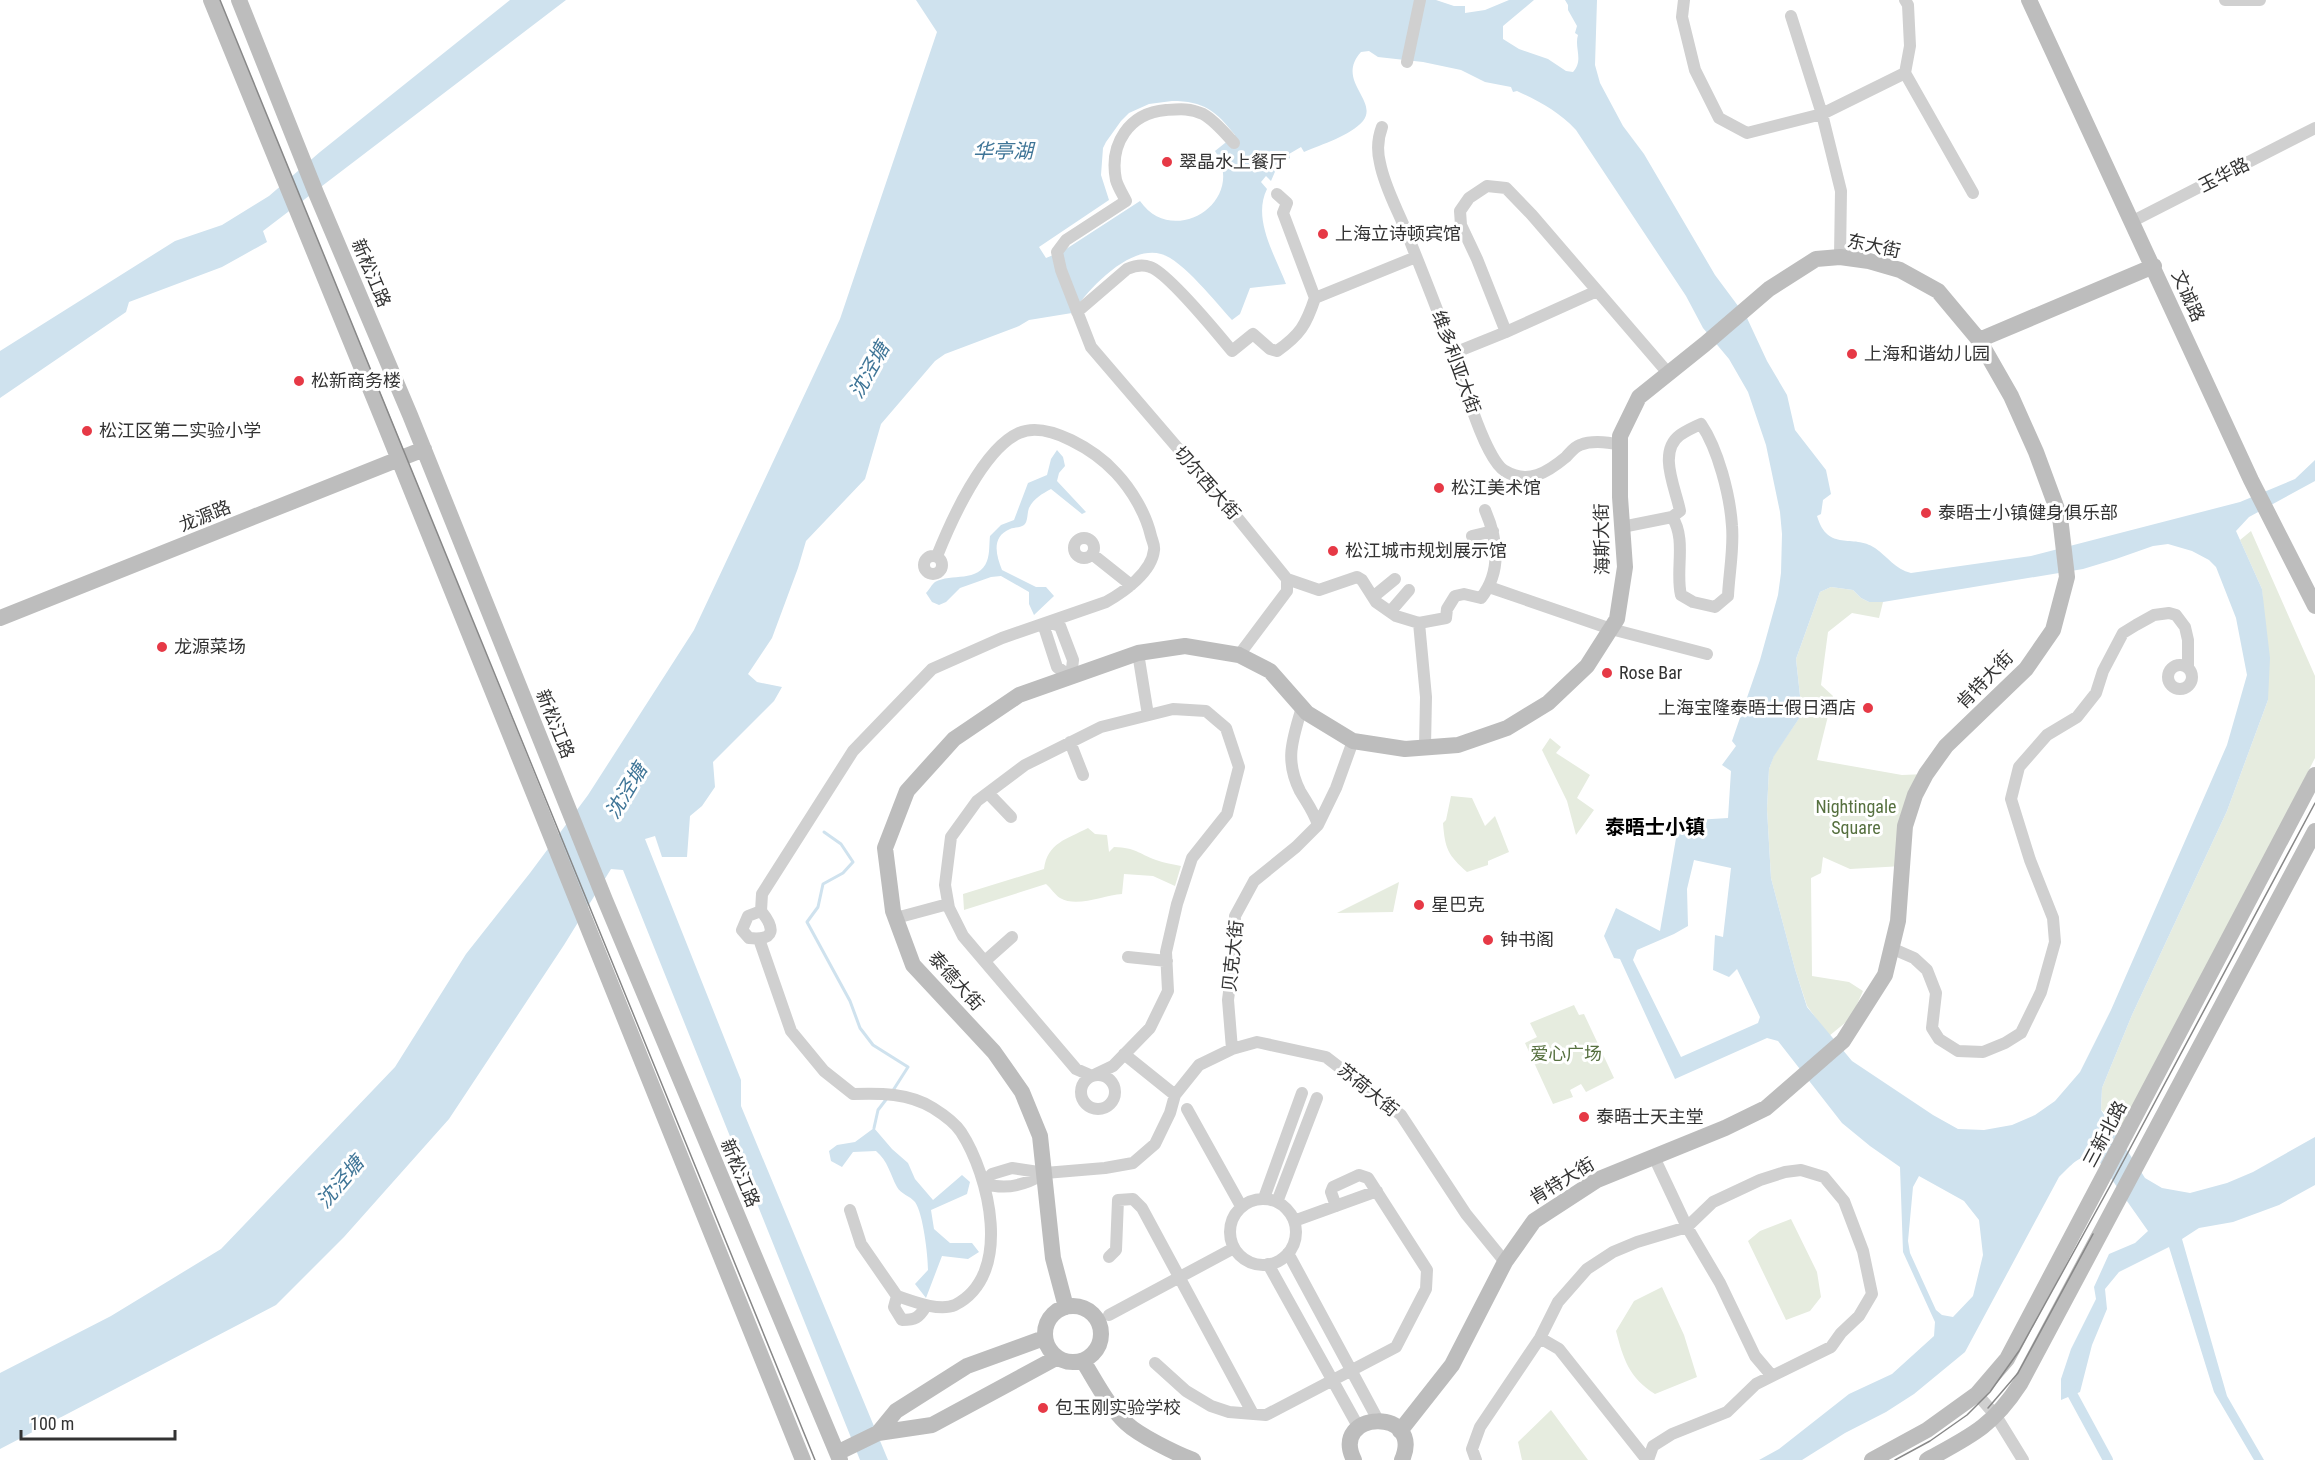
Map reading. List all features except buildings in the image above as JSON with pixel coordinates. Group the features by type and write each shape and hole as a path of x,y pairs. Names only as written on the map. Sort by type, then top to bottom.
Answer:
{"street":[{"path":"211,0 803,1460"},
{"name":"新松江路","path":"239,0 304,164 424,449 568,811 838,1457"},
{"path":"1407,62 1420,0"},
{"path":"1684,0 1682,17 1695,70 1719,118 1747,133 1822,114 1905,73"},
{"path":"1905,0 1908,5 1910,46 1905,73 1973,193"},
{"name":"文诚路","path":"2029,0 2251,480 2315,606"},
{"path":"2225,0 2260,0"},
{"path":"1791,16 1822,114 1840,191 1840,257"},
{"name":"切尔西大街","path":"1234,142 1205,115 1188,108 1161,111 1134,121 1122,134 1116,154 1116,181 1126,201 1066,240 1057,252 1061,270 1091,347 1287,579"},
{"name":"维多利亚大街","path":"1382,128 1377,140 1380,163 1388,192 1454,353 1473,412 1502,470 1517,477 1534,477 1551,470 1578,446 1594,442 1620,446"},
{"name":"玉华路","path":"2133,221 2315,128"},
{"path":"1506,332 1461,225 1460,211 1469,198 1487,186 1506,188 1668,373"},
{"path":"1077,312 1127,269 1136,266 1151,267 1172,283 1232,351 1253,334 1270,349 1277,351 1295,339 1303,328 1315,298 1283,213 1287,203 1277,194"},
{"path":"1315,298 1416,257"},
{"name":"东大街","path":"1749,306 1769,289 1816,259 1840,257 1869,261 1900,270 1938,291 1979,340"},
{"path":"1979,340 2154,266"},
{"path":"1454,353 1597,291"},
{"name":"海斯大街","path":"1239,655 1270,671 1308,713 1353,741 1405,748 1458,745 1507,728 1548,703 1587,666 1617,620 1625,567 1620,436 1639,397 1749,306"},
{"name":"肯特大街","path":"1400,1431 1452,1365 1505,1262 1533,1221 1598,1180 1725,1128 1766,1108 1843,1041 1885,975 1898,921 1905,826 1915,795 1926,774 1946,746 2026,669 2053,630 2067,577 2060,517 2036,452 2011,396 1979,340"},
{"path":"1622,526 1672,517 1680,511 1669,467 1669,454 1678,436 1701,424 1712,441 1721,470 1732,526 1728,596 1715,608 1681,596 1678,584 1679,531 1672,517"},
{"path":"761,911 748,916 742,930 749,938 759,939 768,935 772,928 770,920 761,911 762,894 853,751 932,669 1002,638 1106,602 1131,585 1146,568 1154,549 1149,528 1138,503 1116,472 1071,440 1047,430 1034,429 1019,433 1004,443 989,459 953,517 936,556"},
{"name":"龙源路","path":"0,618 424,449"},
{"path":"1239,655 1287,591 1287,579 1304,587 1319,590 1357,577 1362,580 1373,597 1390,612 1419,623 1446,618 1454,592 1480,598 1489,587 1497,555 1493,531 1485,510"},
{"path":"1472,536 1493,531"},
{"path":"1092,554 1131,585"},
{"path":"1373,597 1395,579"},
{"path":"1489,587 1611,629 1707,654"},
{"path":"1390,612 1409,590"},
{"path":"1892,948 1914,958 1927,970 1936,993 1932,1028 1939,1039 1958,1051 1983,1052 2021,1033 2041,992 2055,942 2053,918 2030,860 2011,799 2019,766 2047,735 2077,717 2096,693 2103,671 2122,633 2154,615 2169,613 2176,615 2185,627 2188,640 2188,667"},
{"path":"1048,622 1060,626 1072,660 1071,677"},
{"path":"1419,623 1426,698 1425,747"},
{"name":"泰德大街","path":"1066,1307 1053,1258 1040,1136 1023,1092 994,1052 913,964 893,911 885,848 907,791 954,739 1019,695 1138,653 1185,646 1239,655"},
{"path":"1138,653 1148,715"},
{"path":"1302,707 1290,758 1300,791 1313,810 1318,825"},
{"path":"1173,709 1206,711 1226,728 1239,767 1227,814 1192,858 1177,904 1166,952 1168,991 1150,1028 1113,1066 1092,1076 1076,1069 963,936 948,904 945,885 951,837 977,801 1025,765 1101,727 1148,715 1173,709"},
{"name":"贝克大街","path":"1232,1049 1228,1000 1234,953 1235,916 1254,881 1296,847 1318,825 1336,788 1353,741"},
{"path":"1070,742 1083,775"},
{"name":"三新北路","path":"1872,1460 1927,1430 1977,1394 2007,1359 2315,775"},
{"path":"988,793 1011,817"},
{"path":"1927,1460 1980,1431 2010,1398 2032,1363 2315,831"},
{"path":"896,918 948,904"},
{"path":"986,961 1012,937"},
{"path":"759,939 791,1031 824,1071 853,1094 876,1093 910,1097 933,1108 960,1130 982,1173 991,1215 989,1261 974,1290 953,1306 926,1306 897,1296 861,1244 850,1210"},
{"path":"1128,957 1167,961"},
{"name":"苏荷大街","path":"1045,1173 1105,1168 1132,1163 1155,1144 1170,1113 1175,1095 1199,1065 1232,1049 1257,1042 1326,1057 1401,1116 1466,1214 1505,1262"},
{"path":"1124,1054 1175,1095"},
{"path":"1264,1198 1302,1093"},
{"path":"1277,1202 1317,1098"},
{"path":"1187,1109 1241,1206"},
{"path":"1654,1157 1687,1227 1720,1283 1755,1356 1772,1376"},
{"path":"984,1183 992,1174 1004,1169 1026,1169 1045,1173"},
{"path":"1476,1460 1472,1449 1480,1427 1540,1338 1558,1302 1587,1269 1613,1252 1687,1227 1713,1202 1760,1180 1785,1172 1801,1170 1824,1178 1844,1201 1863,1251 1872,1294 1858,1316 1830,1347 1755,1384 1727,1412 1672,1434 1653,1446 1647,1460 1559,1349 1540,1338"},
{"path":"984,1183 998,1188 1029,1183 1045,1173"},
{"path":"1155,1363 1186,1391 1211,1406 1229,1412 1266,1415 1396,1347 1426,1289 1427,1270 1368,1178 1359,1176 1333,1187 1331,1192 1336,1206"},
{"path":"1294,1221 1377,1191"},
{"path":"1264,1198 1277,1202 1285,1207 1294,1221 1295,1238 1288,1253 1268,1264 1249,1262 1234,1248 1230,1237 1230,1226 1234,1215 1241,1206 1248,1202 1264,1198"},
{"path":"1109,1257 1116,1250 1118,1200 1133,1199 1142,1208 1253,1414"},
{"path":"1109,1314 1234,1248"},
{"path":"1288,1253 1378,1420"},
{"path":"1268,1264 1359,1428"},
{"path":"897,1296 894,1307 902,1320 913,1320 920,1317 926,1306"},
{"path":"1078,1306 1088,1311 1098,1321 1101,1333 1100,1342 1092,1355 1083,1361 1072,1363 1056,1358 1050,1352 1044,1338 1046,1325 1050,1318 1055,1312 1066,1307 1078,1306"},
{"path":"838,1457 878,1433 896,1411 968,1366 1044,1338"},
{"path":"878,1433 932,1425 1056,1358"},
{"path":"1083,1361 1102,1393 1127,1424 1178,1454 1193,1460"},
{"path":"1977,1394 1996,1416 2024,1460"},
{"path":"1348,1459 1351,1441 1359,1428 1378,1420 1394,1425 1400,1431 1405,1446 1402,1460"}],"green space":[{"path":"2251,531 2315,676 2315,758 2126,1128 2101,1110 2102,1088 2132,1015 2227,811 2268,700 2262,589 2240,540"},
{"name":"Nightingale Square","path":"1831,587 1853,590 1869,602 1883,602 1879,618 1852,613 1828,632 1821,685 1833,696 1817,760 1902,775 1926,774 1903,866 1850,869 1823,857 1821,873 1811,878 1812,976 1849,982 1863,991 1851,1018 1829,1036 1807,1006 1795,969 1771,878 1767,809 1769,769 1774,755 1802,714 1796,659 1820,592"},
{"path":"1550,738 1561,747 1556,753 1590,775 1577,798 1594,810 1576,835 1567,801 1542,750"},
{"path":"1451,796 1472,798 1485,826 1495,816 1509,852 1488,861 1488,865 1467,872 1452,856 1446,845 1443,823 1446,820"},
{"path":"1088,828 1095,834 1107,835 1109,852 1114,847 1128,848 1159,861 1181,866 1175,886 1153,876 1124,874 1122,894 1074,902 1060,898 1046,884 964,910 963,894 1044,869 1049,853 1059,843"},
{"path":"1399,882 1393,912 1337,913"},
{"name":"爱心广场","path":"1574,1005 1579,1015 1584,1014 1614,1078 1586,1092 1581,1084 1570,1090 1573,1097 1553,1104 1525,1043 1537,1037 1530,1023"},
{"path":"1791,1219 1817,1272 1821,1297 1810,1311 1786,1320 1748,1241 1760,1231"},
{"path":"1662,1287 1684,1335 1697,1377 1655,1394 1639,1381 1628,1367 1616,1331 1634,1301"},
{"path":"1551,1410 1588,1460 1522,1460 1518,1442"}],"water":[{"path":"510,0 566,0 263,231 267,242 222,267 129,302 126,312 0,398 0,351 175,241 222,225 269,196 320,152"},
{"path":"916,0 1436,0 1454,6 1465,6 1465,13 1485,10 1509,0 1534,0 1503,26 1503,39 1519,49 1548,59 1566,71 1573,72 1578,63 1578,35 1575,33 1577,26 1565,0 1597,0 1595,65 1600,83 1623,126 1644,154 1715,275 1747,318 1767,361 1787,395 1795,430 1826,470 1831,494 1823,500 1821,514 1817,516 1822,527 1834,538 1867,544 1875,548 1896,566 1911,573 2031,556 2240,502 2295,479 2315,460 2315,481 2249,517 2236,531 2262,589 2270,658 2268,700 2227,811 2132,1015 2102,1088 2101,1110 2145,1178 2162,1188 2190,1193 2227,1183 2253,1172 2315,1137 2315,1185 2279,1205 2233,1222 2199,1228 2182,1239 2227,1396 2264,1460 2254,1460 2214,1392 2169,1247 2119,1272 2105,1289 2107,1309 2092,1345 2080,1392 2061,1400 2061,1379 2071,1349 2096,1299 2094,1287 2109,1254 2135,1243 2148,1231 2096,1157 2090,1156 2075,1162 2059,1177 1965,1352 1914,1394 1802,1460 1759,1460 1779,1449 1849,1394 1892,1374 1934,1336 1935,1322 1903,1252 1900,1167 1842,1123 1778,1041 1767,1038 1675,1079 1620,959 1614,958 1604,936 1616,908 1660,931 1679,821 1728,818 1731,771 1722,765 1736,746 1732,741 1760,660 1778,595 1781,573 1780,512 1766,445 1748,392 1729,359 1703,328 1686,296 1576,130 1562,117 1533,99 1517,91 1513,92 1511,87 1485,82 1461,70 1423,62 1378,57 1369,51 1361,52 1354,62 1353,72 1354,81 1366,105 1363,121 1351,131 1335,139 1304,152 1301,147 1289,154 1290,158 1277,167 1271,181 1266,176 1261,182 1267,189 1262,212 1264,225 1271,249 1286,284 1250,288 1240,314 1232,320 1179,264 1161,254 1148,253 1135,256 1110,272 1098,282 1072,313 1029,320 1019,326 945,354 935,361 881,424 865,479 806,541 772,638 748,674 757,682 782,687 774,701 713,762 715,787 702,806 690,816 687,857 662,857 655,836 645,839 741,1080 741,1106 888,1460 860,1460 623,870 611,869 564,945 449,1119 344,1237 276,1305 0,1449 0,1373 111,1316 221,1249 395,1067 466,954 588,795 694,630 840,319 937,32","holes":["1183,101 1201,105 1222,120 1235,135 1215,151 1223,169 1222,187 1214,201 1202,213 1187,219 1170,220 1154,215 1140,201 1063,251 1046,258 1039,247 1109,200 1101,175 1103,148 1129,113 1149,104","2168,544 2192,551 2209,560 2216,567 2236,618 2247,675 2227,745 2111,1010 2080,1072 2055,1101 2035,1115 2012,1125 1984,1130 1958,1129 1852,1061 1807,1007 1771,878 1767,809 1769,769 1774,756 1802,714 1796,659 1820,592 1831,587 1853,590 1869,602 1883,602 2083,569 2153,546","1694,860 1731,868 1723,937 1715,935 1713,970 1729,977 1737,969 1760,1017 1758,1023 1681,1057 1633,960 1637,950 1688,926 1687,889","1919,1176 1964,1201 1979,1220 1983,1255 1973,1296 1953,1317 1942,1315 1936,1310 1910,1253 1908,1241 1913,1187"]},
{"path":"1057,450 1063,457 1065,466 1059,473 1057,481 1086,512 1082,514 1051,489 1038,497 1031,505 1024,525 1004,532 997,547 1002,570 1036,587 1046,587 1054,596 1034,615 1029,604 1029,592 1001,576 991,577 960,588 946,602 939,605 932,602 926,593 935,582 971,575 983,568 988,558 990,536 1001,525 1014,520 1028,483 1047,475 1051,459"},
{"path":"874,1128 908,1163 915,1179 933,1200 962,1175 970,1182 967,1194 931,1210 934,1229 950,1243 972,1243 979,1252 968,1259 942,1256 926,1298 915,1284 928,1270 923,1224 915,1202 899,1189 886,1163 876,1151 853,1152 842,1167 831,1161 829,1151 837,1145 855,1142"}],"waterway":[{"path":"824,832 841,844 853,862 843,873 823,884 818,907 807,922 850,1001 860,1028 873,1045 908,1067 892,1092"},
{"path":"874,1128 878,1110 888,1097"},
{"path":"2072,1382 2069,1388 2108,1460"}],"tram line":[{"path":"220,0 815,1460"},
{"path":"1895,1460 1930,1441 1967,1415 1990,1392 2019,1351 2315,803"},
{"path":"1988,1408 2018,1373 2093,1234"}],"place":[{"name":"翠晶水上餐厅","path":"1167,162"},
{"name":"上海立诗顿宾馆","path":"1323,234"},
{"name":"上海和谐幼儿园","path":"1852,354"},
{"name":"松新商务楼","path":"299,381"},
{"name":"松江区第二实验小学","path":"87,431"},
{"name":"松江美术馆","path":"1439,488"},
{"name":"泰晤士小镇健身俱乐部","path":"1926,513"},
{"name":"松江城市规划展示馆","path":"1333,551"},
{"name":"龙源菜场","path":"162,647"},
{"name":"Rose Bar","path":"1607,673"},
{"name":"上海宝隆泰晤士假日酒店","path":"1868,708"},
{"name":"星巴克","path":"1419,905"},
{"name":"钟书阁","path":"1488,940"},
{"name":"泰晤士天主堂","path":"1584,1117"},
{"name":"包玉刚实验学校","path":"1043,1408"}],"district":[{"name":"泰晤士小镇","path":"1655,827"}],"water label":[{"name":"华亭湖","path":"1003,151"},
{"name":"沈泾塘","path":"869,370"},
{"name":"沈泾塘","path":"626,791"},
{"name":"沈泾塘","path":"340,1182"}]}
